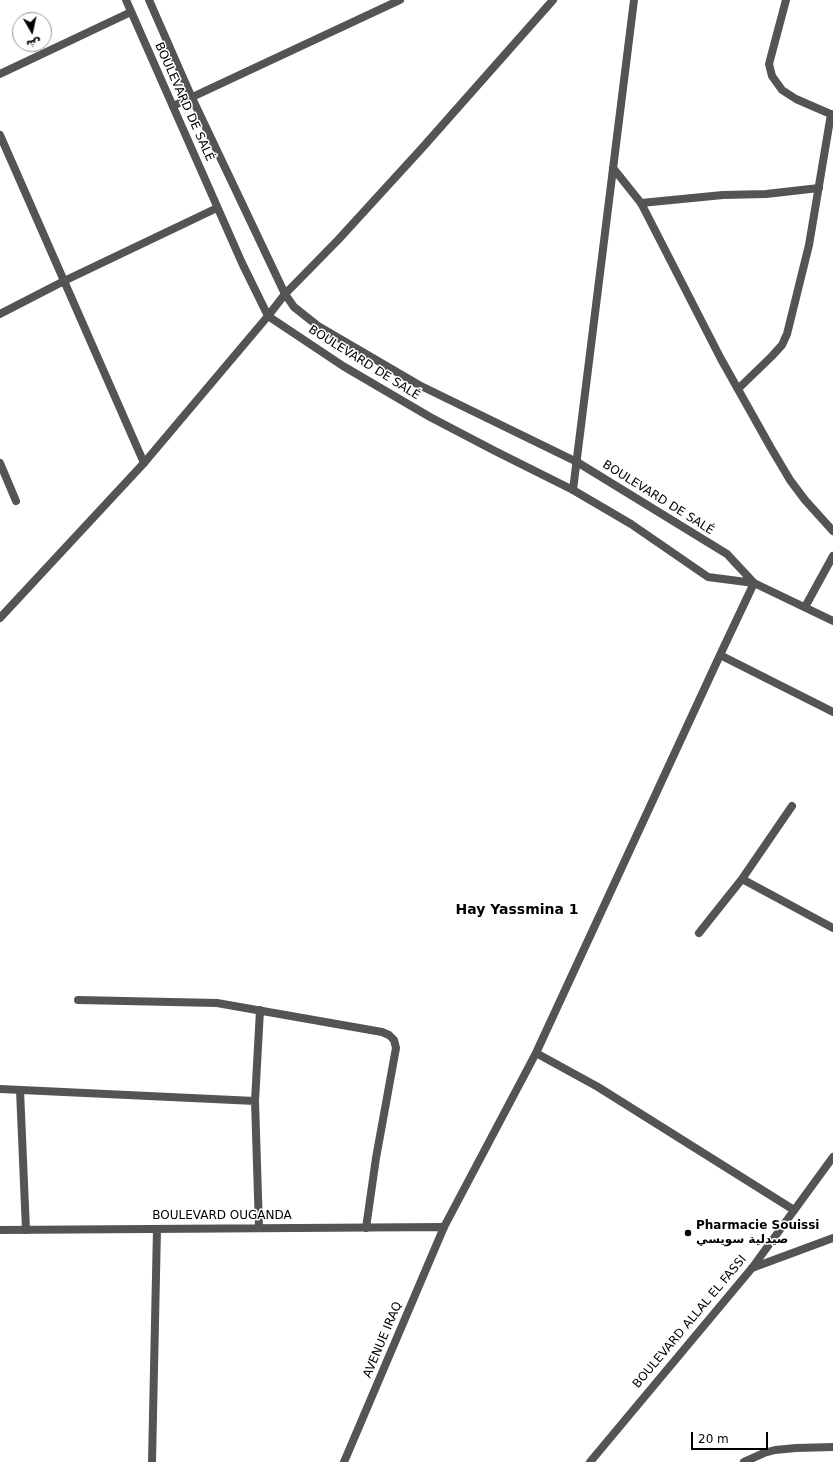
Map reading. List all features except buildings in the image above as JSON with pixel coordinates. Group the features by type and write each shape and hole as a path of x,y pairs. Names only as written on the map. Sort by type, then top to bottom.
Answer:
{"street":[{"name":"BOULEVARD DE SALÉ","path":"126,0 217,208 268,316 343,366 430,417 573,490 631,524 708,577 754,583 833,621"},
{"name":"BOULEVARD DE SALÉ","path":"149,0 192,98 285,294 294,307 318,326 406,377 576,462 727,554 754,583"},
{"path":"173,106 400,0"},
{"path":"0,618 144,463 285,294 338,240 423,147 553,0"},
{"path":"573,490 634,0"},
{"path":"738,389 782,345 787,334 793,316 809,245 832,113 796,99 782,90 772,76 769,64 786,0"},
{"path":"0,74 132,12"},
{"path":"0,135 144,463"},
{"path":"613,168 641,203 738,389 790,480 805,500 833,531"},
{"path":"641,203 723,195 766,194 819,188"},
{"path":"0,314 64,281 217,208"},
{"path":"0,463 16,501"},
{"path":"805,608 833,556"},
{"name":"AVENUE IRAQ","path":"344,1462 444,1227 536,1053 754,583"},
{"path":"720,655 833,712"},
{"path":"699,933 742,879 792,806"},
{"path":"742,879 833,928"},
{"path":"78,1000 217,1003 388,1034 394,1040 396,1048 376,1158 366,1228"},
{"path":"259,1228 254,1101 260,1010"},
{"path":"536,1053 598,1087 794,1210"},
{"path":"0,1089 254,1101"},
{"path":"20,1090 26,1230"},
{"name":"BOULEVARD ALLAL EL FASSI","path":"590,1462 752,1268 832,1160"},
{"name":"BOULEVARD OUGANDA","path":"0,1230 444,1227"},
{"path":"152,1462 157,1229"},
{"path":"752,1268 833,1238"},
{"path":"744,1462 764,1453 776,1450 796,1448 833,1448"}],"place":[{"name":"Pharmacie Souissi صيدلية سويسي","path":"688,1233"}],"district":[{"name":"Hay Yassmina 1","path":"517,910"}]}
